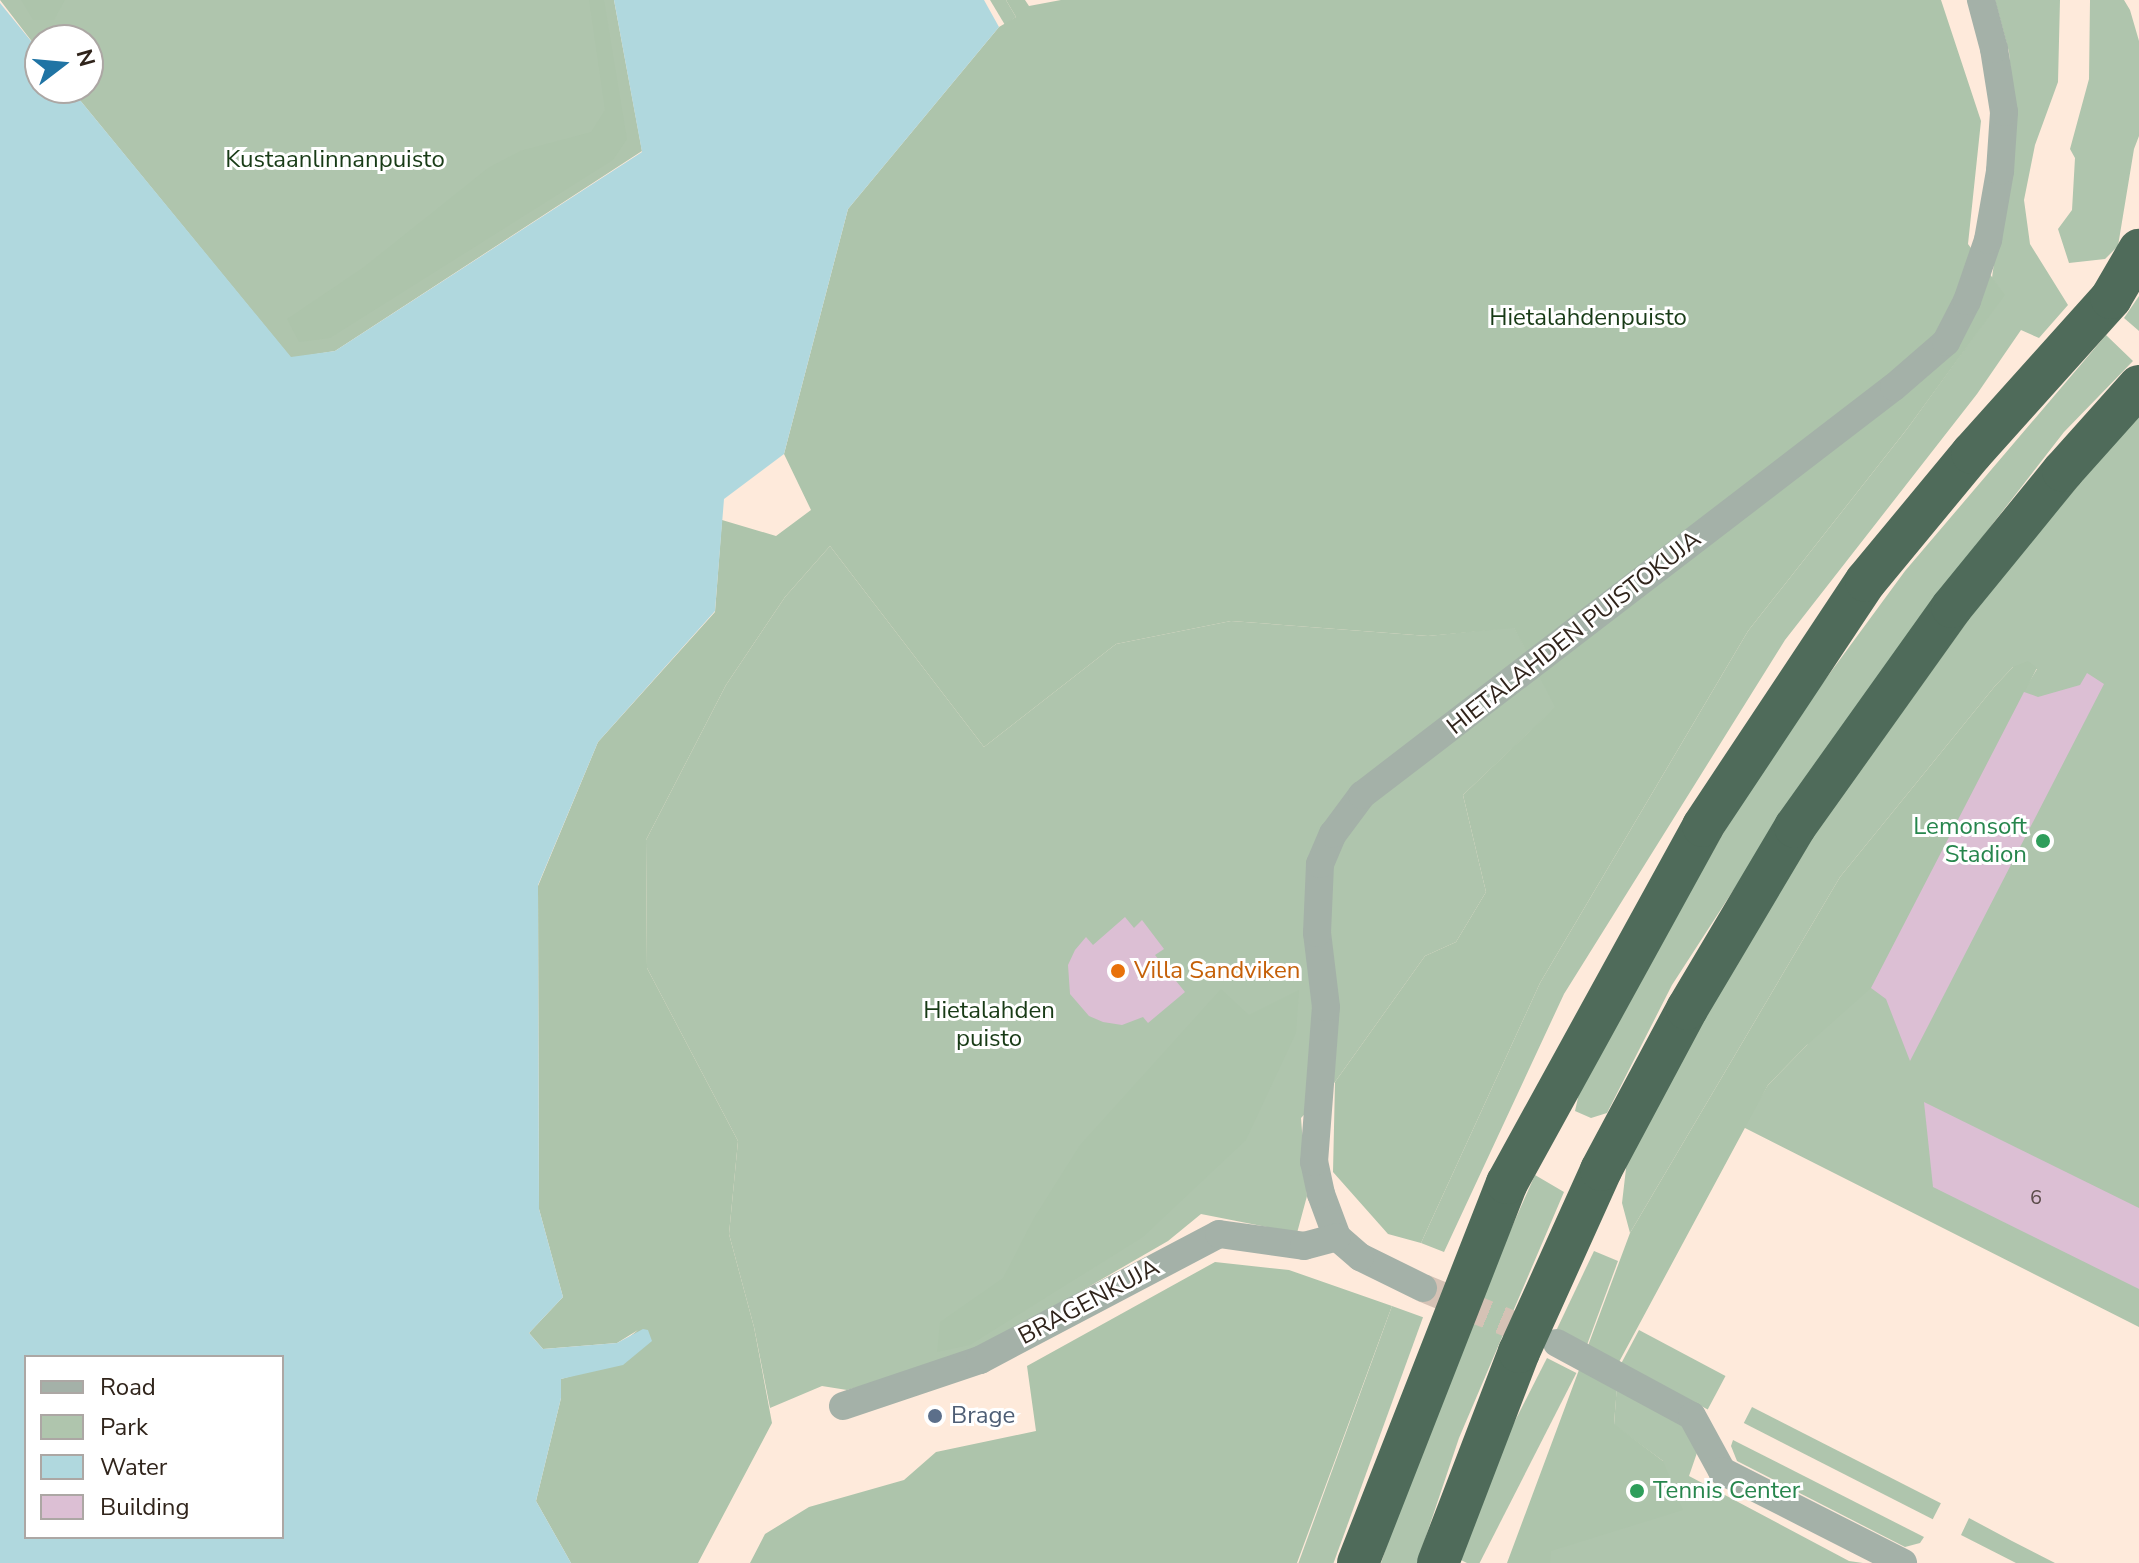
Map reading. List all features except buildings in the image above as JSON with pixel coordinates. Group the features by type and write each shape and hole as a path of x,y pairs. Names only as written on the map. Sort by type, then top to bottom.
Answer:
{"highway":[{"path":"1358,1563 1495,1212 1536,1126 1703,826 1866,581 1972,453 2083,330 2133,262"},
{"path":"1438,1563 1519,1352 1601,1170 1687,1009 1795,827 1952,607 2063,471 2135,390"}],"street":[{"name":"HIETALAHDEN PUISTOKUJA","path":"1337,1237 1321,1194 1314,1162 1326,1007 1316,896 1320,864 1333,834 1362,795 1881,397 1946,342 1967,301 1988,240 2000,171 2004,112 1994,49 1981,0"},
{"name":"BRAGENKUJA","path":"843,1406 980,1360 1219,1234 1304,1246 1337,1237"},
{"path":"1337,1237 1360,1257 1423,1288"},
{"path":"1557,1343 1692,1416 1722,1471 1903,1563"}],"green space":[{"name":"Kustaanlinnanpuisto","path":"0,0 614,0 642,151 335,351 291,358 83,104 104,104 104,24 24,24 24,31"},
{"path":"21,0 65,0 54,20 33,20"},
{"path":"589,0 604,0 627,139 613,160 330,338 299,342 287,319 364,267 488,168 520,151 591,132 605,110"},
{"path":"990,0 1006,0 1016,17 1005,25"},
{"name":"Hietalahdenpuisto","path":"1006,0 1025,0 1029,6 1061,0 1941,0 1981,121 1968,244 2005,295 1907,429 1748,631 1540,983 1421,1243 1388,1234 1333,1172 1335,1082 1425,956 1456,942 1486,892 1463,795 1555,707 1514,628 1428,636 1231,621 1116,644 984,747 830,546 785,597 726,685 646,840 647,968 738,1141 729,1234 754,1327 772,1423 698,1563 571,1563 536,1501 561,1398 561,1379 586,1372 638,1330 617,1343 543,1349 529,1333 563,1297 539,1209 538,886 598,742 715,612 722,520 776,536 811,510 784,454 848,209 999,27 1016,17"},
{"path":"1995,0 2060,0 2058,82 2035,145 2024,200 2030,244 2068,305 2039,338 2021,330 1977,394 1785,640 1564,994 1444,1252 1421,1243 1540,983 1748,631 1907,429 2004,295 1992,278 2014,110 2009,52"},
{"path":"2090,0 2124,0 2130,10 2139,41 2139,136 2134,149 2118,246 2105,259 2069,263 2058,229 2072,210 2075,158 2070,149 2089,79"},
{"path":"2139,296 2139,331 2124,318"},
{"path":"2106,335 2133,361 2064,432 1929,606 1813,767 1672,985 1607,1113 1591,1118 1575,1111 1584,1071 1766,760 1905,571"},
{"name":"Lemonsoft Stadion","path":"2139,414 2139,1327 1743,1127 1768,1085 1807,1045 2037,669 2013,667 1995,686 1840,877 1630,1233 1622,1203 1627,1160 1689,1039 1796,860 1994,584"},
{"name":"Hietalahden puisto","path":"830,546 984,747 1116,644 1231,621 1428,636 1514,627 1556,707 1463,795 1486,892 1456,942 1425,956 1335,1082 1301,1118 1307,1196 1297,1233 1201,1214 1168,1241 967,1357 847,1390 822,1386 770,1408 754,1327 729,1234 738,1141 647,968 646,840 726,685 785,597"},
{"path":"2028,661 2037,668 1871,988 1768,1085 1619,1362 1614,1424 1663,1461 1683,1510 1551,1551 1550,1563 1507,1563 1630,1233 1840,877 1995,686 2013,667"},
{"path":"1221,989 1249,1015 1299,990 1296,1033 1246,1140 1143,1237 970,1345 937,1352 940,1322 1003,1278 1034,1218 1080,1145"},
{"path":"1535,1175 1564,1192 1459,1438 1417,1563 1381,1563 1436,1398"},
{"path":"1594,1251 1618,1261 1587,1345 1556,1331"},
{"path":"1215,1262 1289,1270 1392,1306 1297,1563 750,1563 765,1534 809,1507 904,1480 936,1452 1036,1431 1027,1366"},
{"path":"1392,1306 1423,1317 1334,1563 1298,1563"},
{"path":"1639,1330 1726,1376 1708,1410 1621,1364"},
{"path":"1547,1358 1576,1373 1480,1563 1467,1563 1448,1553"},
{"name":"Tennis Center","path":"1617,1384 1693,1430 1700,1444 1689,1476 1849,1561 1863,1563 1533,1563 1663,1461 1614,1425"},
{"path":"1752,1407 1941,1503 1933,1519 1744,1423"},
{"path":"1733,1440 1924,1537 1920,1543 1905,1547 1737,1461 1731,1446"},
{"path":"1969,1518 2055,1563 2016,1563 1961,1535"}],"water":[{"path":"614,0 984,0 999,27 848,209 784,454 724,499 715,611 598,742 538,885 539,1209 563,1297 529,1333 543,1349 617,1343 643,1329 648,1330 652,1341 623,1365 561,1379 561,1398 536,1501 571,1563 0,1563 0,3 24,32 24,104 83,104 291,357 335,351 642,152"}],"tunnel":[{"path":"1423,1288 1542,1337"}],"place":[{"name":"Lemonsoft Stadion","path":"2043,841"},
{"name":"Villa Sandviken","path":"1118,971"},
{"name":"Brage","path":"935,1416"},
{"name":"Tennis Center","path":"1637,1491"}]}
